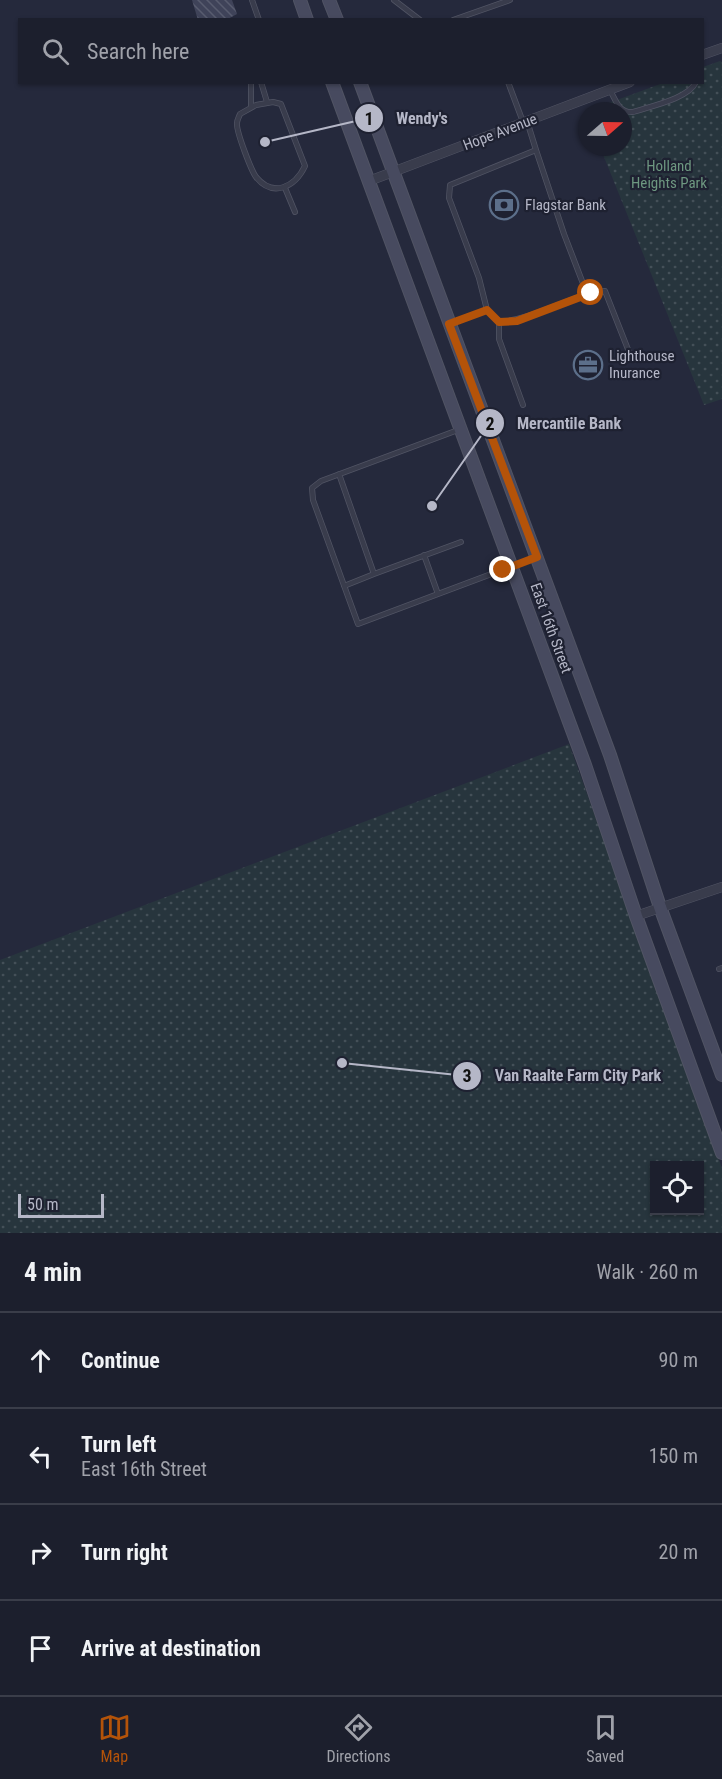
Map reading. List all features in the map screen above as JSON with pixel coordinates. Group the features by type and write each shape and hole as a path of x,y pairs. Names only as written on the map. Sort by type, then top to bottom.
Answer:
{"main road":[{"path":"300,0 306,18"},
{"path":"329,0 336,18"},
{"name":"East 16th Street","path":"333,84 585,765 636,916 722,1153"},
{"name":"East 16th Street","path":"361,84 610,755 660,907 715,1044 722,1075"}],"street":[{"path":"704,54 722,48"},
{"name":"Hope Avenue","path":"369,181 625,84"},
{"path":"636,916 722,887"}],"lane":[{"path":"252,0 258,18"},
{"path":"394,0 417,18"},
{"path":"459,18 510,0"},
{"path":"251,84 251,107"},
{"path":"262,84 267,102"},
{"path":"509,84 526,122 587,294"},
{"path":"610,90 621,110 633,112 686,94 695,84"},
{"path":"267,102 281,104 305,166 301,174 285,188 278,189 263,183 255,176 237,124 240,114 251,107 267,102"},
{"path":"524,405 499,339 499,322 487,310 449,198 450,185 536,150"},
{"path":"285,188 295,212"},
{"path":"499,322 517,321 587,294 605,291 631,357"},
{"path":"449,324 487,310"},
{"path":"461,429 321,481 312,488 313,500 358,624 537,557"},
{"path":"339,474 374,574"},
{"path":"344,586 461,542"},
{"path":"424,555 438,594"}],"green space":[{"name":"Holland Heights Park","path":"722,62 722,399 704,405 604,156 632,156 632,102 611,102 660,84 704,84 704,67"},
{"path":"569,744 722,1168 722,1233 0,1233 0,960"}],"building":[{"path":"192,0 232,0 237,14 230,18 197,18"}],"place":[{"name":"Wendy's","path":"265,142"},
{"name":"Flagstar Bank","path":"504,205"},
{"name":"Lighthouse Inurance","path":"588,365"},
{"name":"Mercantile Bank","path":"432,506"},
{"name":"Van Raalte Farm City Park","path":"342,1063"}],"route":[{"path":"503,570 537,557 449,324 487,310 499,322 517,321 591,293"}]}
